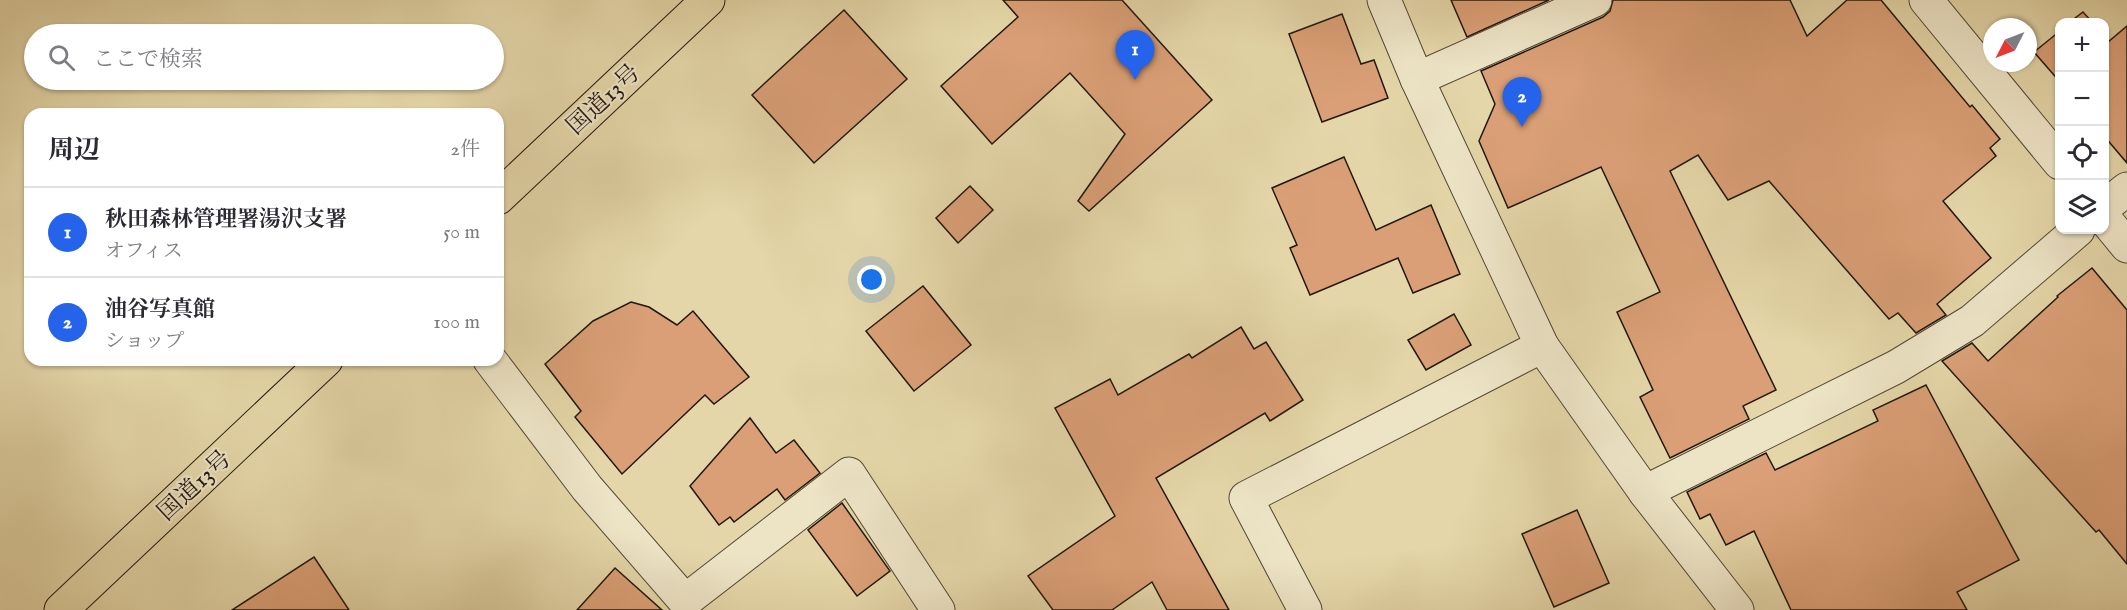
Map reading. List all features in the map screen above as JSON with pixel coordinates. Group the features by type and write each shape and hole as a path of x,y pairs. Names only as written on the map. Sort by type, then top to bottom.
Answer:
{"highway":[{"name":"国道13号","path":"504,192 708,0"},
{"name":"国道13号","path":"61,610 320,366"}],"street":[{"path":"1384,0 1417,79 1542,346 1645,492 1737,610"},
{"path":"1417,79 1595,0"},
{"path":"1926,0 2055,157"},
{"path":"2109,203 2127,189"},
{"path":"2109,224 2127,246"},
{"path":"1645,492 1896,367 1972,321 2073,234"},
{"path":"1305,610 1246,498 1542,346"},
{"path":"495,366 587,488 681,606 849,474 938,610"}],"building":[{"path":"1003,0 1122,0 1212,100 1089,211 1078,201 1125,134 1070,73 992,144 941,86 1018,17"},
{"path":"1451,0 1549,0 1467,37"},
{"path":"1613,0 1790,0 1807,36 1847,0 1881,0 1970,107 1972,105 2000,139 1990,148 1996,156 1943,201 1991,258 1937,304 1946,315 1916,333 1898,313 1889,319 1769,181 1728,200 1698,155 1670,171 1776,390 1743,406 1749,419 1670,458 1640,397 1653,390 1617,312 1660,292 1601,167 1508,208 1479,141 1495,104 1481,71 1603,17 1610,11"},
{"path":"844,10 907,79 814,163 752,95"},
{"path":"2083,12 2088,18 2075,18"},
{"path":"1342,14 1361,64 1374,60 1388,98 1322,122 1289,34"},
{"path":"2127,26 2127,163 2109,142 2109,41"},
{"path":"2055,35 2055,76 2037,55 2037,50"},
{"path":"1344,157 1376,230 1431,205 1460,274 1413,293 1398,258 1310,295 1290,248 1297,245 1272,188"},
{"path":"970,186 993,210 958,243 936,218"},
{"path":"2092,268 2127,310 2127,564 2099,530 2096,532 1942,361 1972,343 1988,361 2057,296"},
{"path":"923,286 971,345 914,391 866,331"},
{"path":"631,302 649,307 677,325 693,311 749,377 714,404 705,395 622,474 575,417 581,411 545,364 593,321"},
{"path":"1454,314 1471,345 1426,370 1408,340"},
{"path":"1241,327 1254,349 1266,342 1303,400 1270,421 1265,413 1156,478 1229,610 1167,610 1152,582 1112,610 1053,610 1028,576 1115,516 1055,408 1110,379 1118,395 1189,354 1192,358"},
{"path":"1926,385 2019,560 1957,592 1967,610 1791,610 1754,531 1726,545 1710,514 1700,519 1687,492 1766,453 1775,470 1878,421 1873,410"},
{"path":"750,418 776,453 794,440 820,473 785,500 777,489 734,522 730,517 719,525 690,486"},
{"path":"842,503 890,571 857,596 808,530"},
{"path":"1577,510 1609,583 1554,607 1522,534"},
{"path":"314,557 349,610 232,610"},
{"path":"615,568 662,610 577,610"}],"place":[{"name":"秋田森林管理署湯沢支署","path":"1135,80"},
{"name":"油谷写真館","path":"1522,127"}]}
